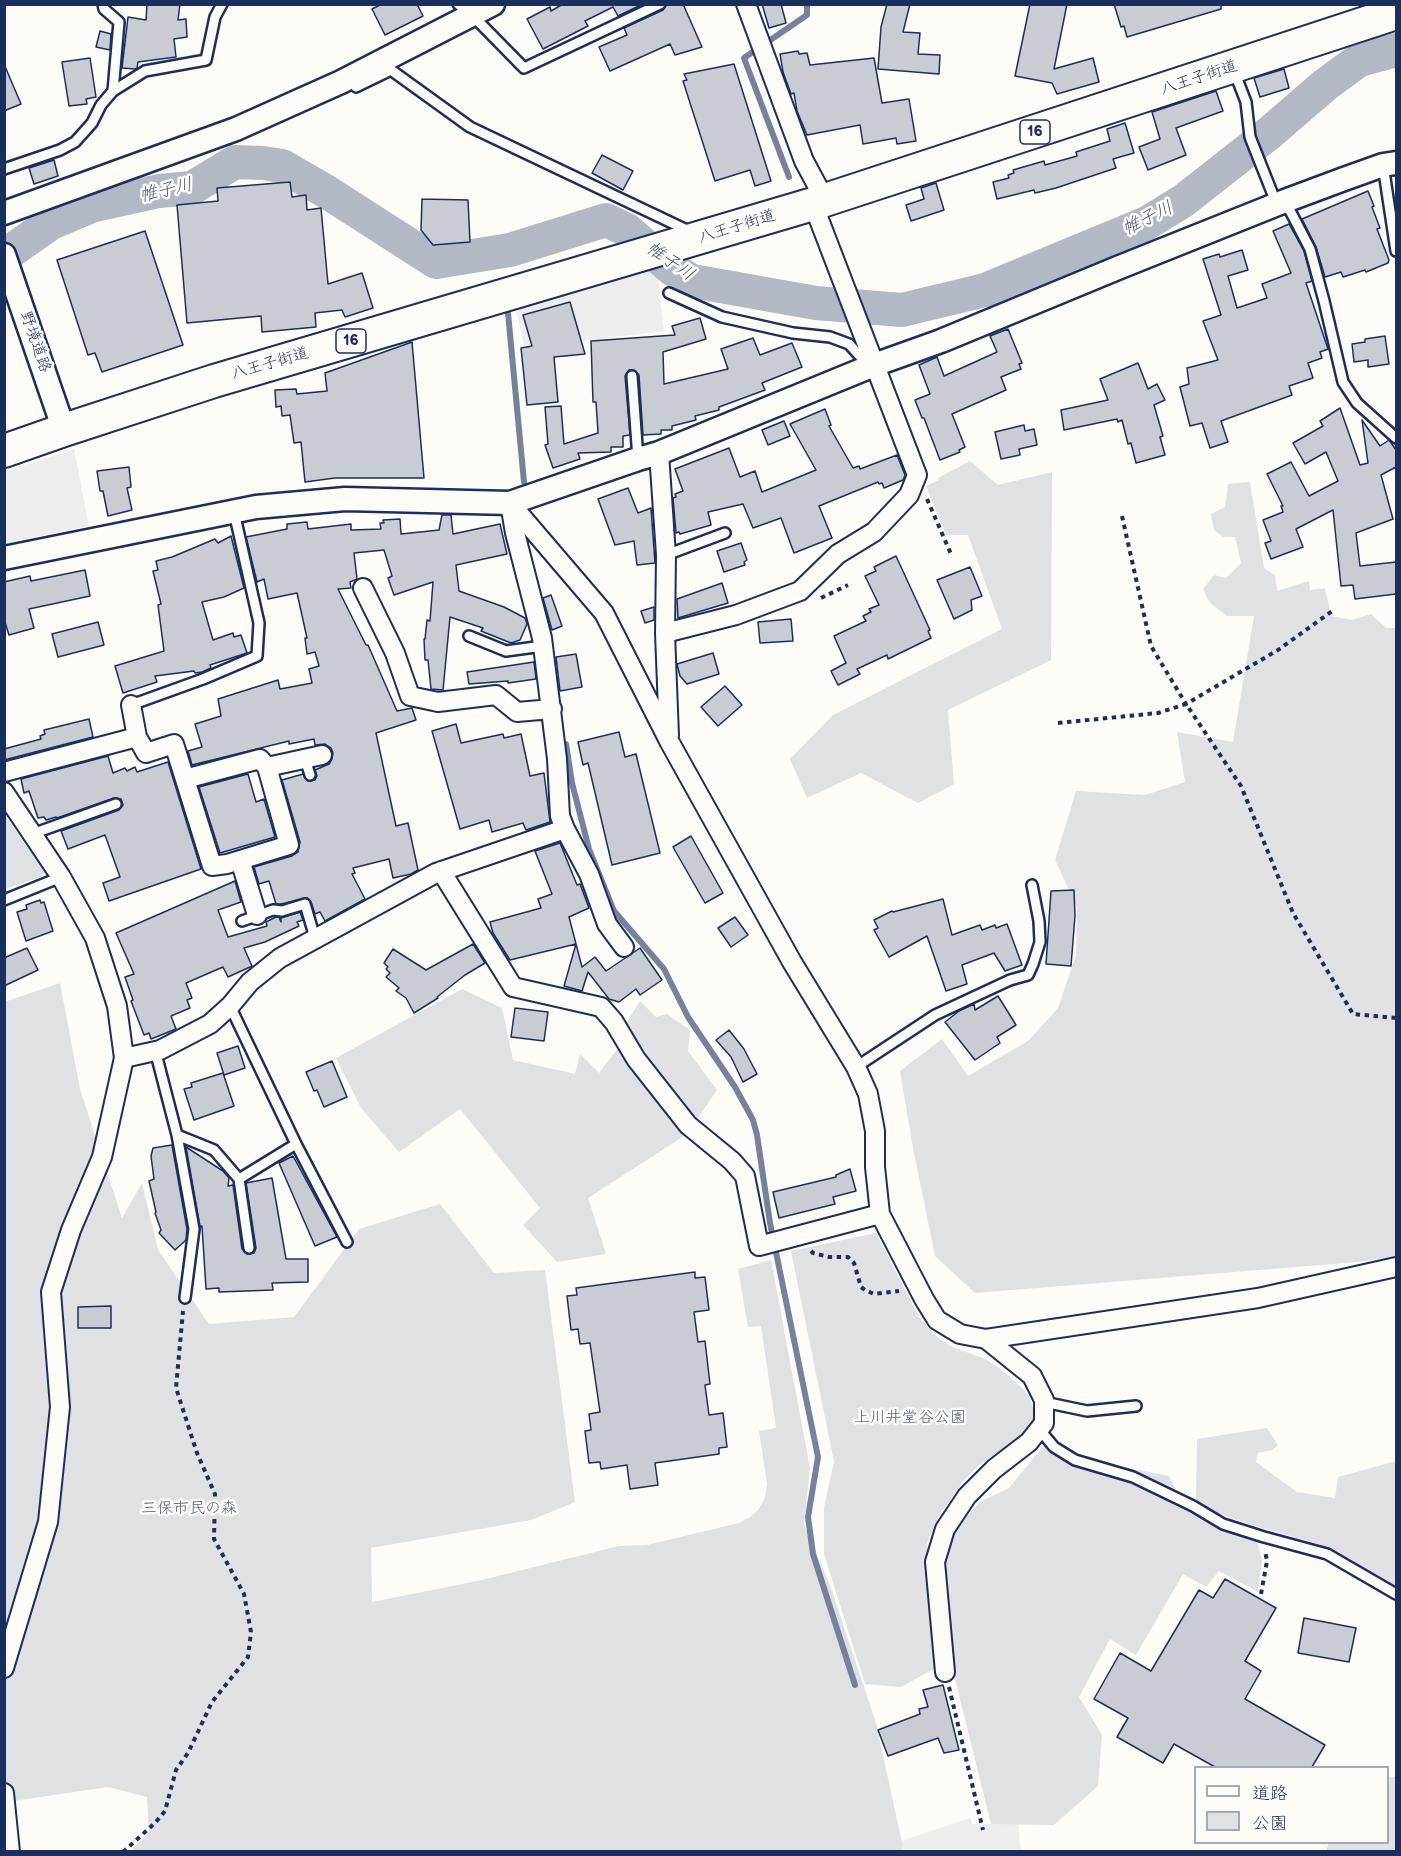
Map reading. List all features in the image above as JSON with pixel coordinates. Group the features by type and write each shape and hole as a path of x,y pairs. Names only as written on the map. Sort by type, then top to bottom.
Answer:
{"highway":[{"name":"八王子街道","path":"4,452 214,381 819,202 1396,13"}],"street":[{"path":"4,213 236,129 342,82 465,10 493,4"},
{"path":"665,633 735,615 800,591 838,554 873,532 909,495 917,475 872,366 819,202 746,4"},
{"path":"4,558 256,507 345,499 510,503 649,456 1281,203 1390,164"},
{"name":"野境道路","path":"4,255 64,430"},
{"path":"649,456 666,555 665,633 669,741"},
{"path":"510,503 515,533 543,646 557,759 560,816 590,874 607,924 624,947"},
{"path":"510,503 604,614 669,741 792,962 855,1067 868,1094 875,1131 875,1167 880,1214 937,1320 960,1334 986,1339 1258,1298 1396,1267"},
{"path":"363,588 395,653 410,696 438,702 496,695 517,712 552,710"},
{"path":"131,705 137,737 146,753 174,744 212,866 288,845 267,767 260,759 185,779"},
{"path":"4,772 137,737"},
{"path":"267,767 312,763"},
{"path":"4,792 61,878 95,938 117,1006 124,1058 102,1156 71,1230 51,1292 60,1407 48,1522 4,1668"},
{"path":"124,1058 160,1050 210,1024 230,1006 250,982 272,964 315,938 441,871 565,829"},
{"path":"240,860 250,918"},
{"path":"441,871 513,987 601,1007 614,1022 636,1059 688,1125 732,1161 745,1176 759,1246 880,1214"},
{"path":"945,1672 935,1562 945,1529 968,1496 994,1468 1029,1442 1044,1423 1044,1402 1032,1376 986,1339"},
{"path":"4,1793 10,1851"}],"lane":[{"path":"103,4 104,9 119,22 112,91"},
{"path":"4,169 60,150 75,142 92,123 101,105 112,91 145,71 206,60 215,17 222,4"},
{"path":"465,10 524,68 660,4"},
{"path":"1232,68 1246,102 1250,137 1281,203 1310,249 1343,382 1357,403 1396,438"},
{"path":"342,82 349,90 391,70 470,127 702,237"},
{"path":"1390,164 1396,251"},
{"path":"669,293 722,317 793,333 830,337 849,344 872,366"},
{"path":"632,376 649,456"},
{"path":"131,705 203,679 257,656 259,623 234,512"},
{"path":"666,555 725,533"},
{"path":"469,636 506,651 543,646"},
{"path":"32,834 116,804"},
{"path":"4,900 61,878"},
{"path":"855,1067 935,1015 1010,980 1028,975 1040,942 1040,921 1032,885"},
{"path":"250,918 273,910 282,911 305,904 315,938"},
{"path":"230,1006 346,1242"},
{"path":"155,1050 177,1135 194,1229 185,1298"},
{"path":"177,1135 214,1150 240,1179 249,1248"},
{"path":"240,1179 296,1144"},
{"path":"1044,1402 1087,1411 1136,1406"},
{"path":"1039,1429 1054,1447 1075,1460 1133,1477 1193,1506 1223,1524 1327,1554 1396,1594"}],"path":[{"path":"927,498 951,554"},
{"path":"1122,516 1151,646 1186,704 1241,786 1293,913 1353,1014 1396,1018"},
{"path":"837,591 848,585"},
{"path":"1058,723 1158,712 1186,704 1278,650 1335,609"},
{"path":"802,1235 807,1247 813,1253 829,1257 844,1256 852,1260 861,1287 865,1290 874,1294 902,1290 898,1283"},
{"path":"123,1851 165,1811 176,1770 188,1753 212,1702 248,1657 250,1632 244,1594 214,1539 215,1494 197,1454 176,1388 185,1298"},
{"path":"1261,1594 1267,1561 1263,1537"},
{"path":"945,1672 983,1830"}],"shaded area":[{"path":"648,265 658,278 664,331 583,341 582,337 524,345 516,309"},
{"path":"74,449 89,526 5,543 5,471"},
{"path":"970,1818 972,1824 1018,1824 1021,1851 901,1852 901,1841"}],"green space":[{"path":"970,461 998,485 1052,472 1051,660 948,710 954,784 918,803 861,773 807,798 790,759 833,715 1002,629 968,535 946,535 926,486"},
{"path":"1250,482 1264,568 1275,575 1277,591 1309,581 1310,590 1325,588 1331,616 1352,620 1371,614 1386,628 1396,628 1396,1256 1358,1262 975,1293 935,1256 900,1071 942,1039 968,1076 1028,1041 1058,1008 1076,955 1077,907 1055,860 1076,791 1145,795 1185,782 1177,732 1233,742 1254,616 1227,616 1209,602 1203,589 1214,575 1226,578 1241,563 1235,537 1223,537 1214,530 1211,514 1225,507 1228,484"},
{"path":"4,814 45,873 41,877 5,889"},
{"name":"三保市民の森","path":"60,983 80,1089 122,1218 142,1183 158,1250 209,1324 294,1317 359,1229 440,1204 494,1273 545,1270 575,1502 531,1520 371,1548 372,1602 482,1580 619,1546 647,1545 739,1523 750,1517 758,1510 765,1498 767,1483 759,1431 776,1428 761,1326 748,1327 738,1269 771,1260 810,1468 804,1525 830,1585 876,1723 902,1843 901,1851 131,1851 149,1832 147,1797 108,1787 7,1802 5,1838 4,1002"},
{"path":"462,989 502,1008 513,1060 575,1074 580,1054 599,1073 616,1051 624,1027 640,1001 656,1017 667,1014 690,1030 688,1051 717,1090 687,1134 588,1198 606,1254 557,1262 523,1225 540,1208 460,1109 399,1152 361,1108 336,1058"},
{"name":"上川井堂谷公園","path":"876,1233 919,1317 935,1335 950,1346 985,1359 1002,1370 1024,1390 1031,1400 1035,1418 1034,1426 1017,1443 1001,1450 977,1467 962,1483 940,1514 927,1543 939,1666 901,1687 865,1684 824,1554 824,1507 834,1462 791,1251"},
{"path":"1267,1428 1278,1445 1272,1450 1258,1453 1256,1462 1297,1492 1335,1498 1338,1477 1396,1461 1396,1588 1321,1545 1242,1522 1215,1512 1196,1501 1197,1439"},
{"path":"1045,1444 1059,1454 1169,1476 1186,1510 1215,1527 1257,1539 1262,1562 1258,1592 1219,1571 1206,1587 1183,1574 1136,1655 1110,1639 1079,1697 1102,1735 1098,1786 1054,1825 991,1824 954,1675 941,1564 956,1527 980,1502 1009,1488"},
{"path":"1389,1777 1396,1777 1396,1851 1326,1851 1329,1844 1389,1844"}],"building":[{"path":"147,4 180,4 178,20 186,19 187,37 174,39 176,57 138,62 135,69 122,68 128,17 146,20"},
{"path":"382,4 417,4 423,16 385,35 372,9"},
{"path":"563,4 643,4 618,16 613,7 585,21 588,26 543,49 527,19 550,7 551,11"},
{"path":"667,4 683,4 702,47 675,55 670,44 610,71 599,47 627,35 624,28 663,10"},
{"path":"762,4 781,4 786,23 769,28"},
{"path":"887,4 910,4 903,32 920,33 918,54 940,55 939,74 878,69 881,27"},
{"path":"1030,4 1067,4 1054,69 1093,58 1099,82 1057,94 1052,83 1015,76"},
{"path":"1114,4 1221,4 1221,9 1127,37 1124,26 1121,27"},
{"path":"100,31 111,34 110,50 96,47"},
{"path":"798,51 799,54 807,53 810,65 874,58 882,103 909,99 916,141 897,144 896,138 863,144 860,125 807,135 797,111 794,93 791,94 783,72 780,54"},
{"path":"90,58 96,97 86,99 87,104 69,106 62,62"},
{"path":"4,64 21,104 4,111"},
{"path":"734,64 771,181 755,186 750,170 715,181 683,81 687,80 684,74"},
{"path":"1284,69 1289,88 1260,97 1254,78"},
{"path":"1216,91 1223,111 1176,128 1186,155 1148,170 1139,147 1160,139 1152,112"},
{"path":"1125,123 1134,153 1113,159 1116,168 1056,188 1035,193 1034,190 997,199 993,182 1009,178 1008,175 1014,173 1013,170 1044,161 1045,165 1077,156 1076,152 1110,141 1107,129"},
{"path":"602,155 633,171 623,190 592,173"},
{"path":"54,160 58,176 34,184 29,168"},
{"path":"290,182 292,197 306,195 307,210 321,208 328,284 362,273 373,308 345,317 342,310 315,313 316,327 262,332 261,316 187,323 177,205 218,201 217,188"},
{"path":"936,183 944,210 911,221 906,205 924,199 921,188"},
{"path":"1368,191 1388,263 1366,272 1365,270 1343,277 1341,272 1325,277 1316,247 1302,219"},
{"path":"422,199 468,200 470,242 433,245 421,230"},
{"path":"1289,224 1304,251 1312,281 1306,283 1328,349 1320,352 1322,358 1308,363 1313,378 1289,386 1292,395 1221,421 1228,442 1210,448 1202,423 1190,426 1180,387 1189,384 1187,368 1218,360 1203,321 1221,315 1203,259 1219,254 1220,257 1242,250 1248,270 1228,276 1237,308 1267,298 1262,284 1291,273 1273,231"},
{"path":"145,231 183,345 102,372 95,353 88,355 57,260"},
{"path":"570,302 585,354 554,357 558,402 527,405 521,348 532,346 523,315"},
{"path":"700,318 706,339 663,352 664,384 728,369 721,349 753,338 760,355 792,343 802,367 762,383 765,390 719,407 719,410 695,416 696,420 672,426 672,430 661,430 661,434 643,435 639,375 634,370 629,370 625,376 630,435 623,436 623,447 611,447 611,452 578,453 580,459 553,468 545,445 548,444 545,407 561,406 564,444 598,433 596,402 593,402 591,341 675,335 672,326"},
{"path":"1008,329 1022,363 1019,364 1021,369 1001,377 1006,390 952,414 965,447 959,450 960,452 940,460 915,400 930,394 919,365 937,357 944,376 997,352 990,336"},
{"path":"1385,336 1389,364 1368,367 1368,360 1354,362 1352,344"},
{"path":"412,342 424,478 335,478 305,482 301,442 294,443 290,415 282,416 281,406 276,407 275,390 296,389 297,394 327,391 325,373"},
{"path":"1138,363 1148,389 1157,384 1165,400 1154,405 1163,436 1160,437 1165,455 1136,463 1122,420 1118,422 1117,419 1064,430 1061,410 1108,400 1100,379"},
{"path":"1340,408 1360,465 1368,463 1362,420 1380,446 1389,440 1396,450 1396,467 1381,475 1393,519 1356,533 1360,566 1396,562 1396,594 1355,599 1353,585 1341,586 1333,510 1296,529 1303,547 1271,559 1265,543 1271,541 1263,520 1283,512 1281,506 1283,506 1267,474 1291,462 1309,496 1338,481 1326,452 1305,464 1293,443 1323,426 1320,421"},
{"path":"825,409 831,425 829,426 853,468 859,466 860,469 897,455 905,475 903,480 884,488 882,483 878,482 819,506 832,538 794,553 781,518 753,528 743,504 708,512 711,525 680,534 676,533 673,498 676,497 675,494 683,491 675,469 729,448 740,477 755,471 762,492 816,470 790,424"},
{"path":"784,421 790,436 768,445 762,430"},
{"path":"1024,425 1025,431 1034,429 1037,445 1019,449 1020,455 1001,459 995,432"},
{"path":"129,467 131,487 127,488 132,510 108,516 103,491 100,491 97,471"},
{"path":"628,488 638,513 651,508 655,563 637,565 634,541 615,545 598,499"},
{"path":"442,515 451,515 453,534 500,524 507,554 456,565 459,591 504,607 525,618 527,624 520,640 511,643 481,631 483,628 450,617 443,690 431,689 428,660 425,660 424,639 427,620 430,621 433,582 394,595 388,578 392,576 384,550 354,553 357,579 350,582 351,588 338,589 368,645 397,711 412,708 416,720 376,733 396,826 408,823 418,870 393,878 389,859 353,868 355,873 352,874 365,899 325,921 320,912 315,914 307,898 276,904 269,881 259,884 254,867 292,856 298,852 300,842 282,780 303,774 308,781 315,780 317,776 315,770 329,764 332,759 331,748 325,744 315,745 314,739 289,744 289,741 192,765 188,751 202,747 195,724 221,716 218,699 278,680 280,689 312,683 309,669 319,666 315,652 307,654 305,638 307,638 297,593 268,599 264,579 257,582 246,537 287,529 287,524 307,522 308,529 351,524 351,530 381,529 380,523 384,523 383,520 400,519 401,534 439,530"},
{"path":"231,536 244,588 224,597 202,602 213,640 233,633 234,637 241,635 247,653 210,665 211,668 202,672 155,676 157,682 123,693 115,666 164,651 158,605 161,604 153,571 158,570 156,561 172,557 215,539 218,543"},
{"path":"741,543 747,560 744,562 745,565 724,572 717,551"},
{"path":"896,556 930,630 928,631 931,638 888,659 887,655 857,669 860,674 838,685 831,671 846,663 834,636 866,621 863,616 871,612 869,609 879,605 865,576 876,571 874,567"},
{"path":"970,567 982,596 971,600 972,610 954,619 937,580"},
{"path":"85,570 90,596 29,609 34,628 9,635 4,619 4,582 30,576 31,581"},
{"path":"722,583 728,603 678,618 677,599"},
{"path":"551,595 562,626 552,630 543,598"},
{"path":"654,607 654,620 645,623 641,611"},
{"path":"791,619 793,641 760,643 758,622"},
{"path":"98,622 104,645 58,657 52,634"},
{"path":"713,653 719,674 687,684 680,676 677,664"},
{"path":"576,654 582,687 560,691 556,657"},
{"path":"534,662 536,679 508,683 508,681 469,684 467,672"},
{"path":"725,686 742,705 718,726 701,707"},
{"path":"89,719 93,737 4,760 4,749 41,739 40,736 45,734 44,730"},
{"path":"456,724 461,743 503,734 504,738 521,734 530,776 544,773 550,822 526,830 523,823 492,832 489,820 460,829 432,731"},
{"path":"619,732 625,757 636,754 660,853 612,865 588,763 583,765 578,742"},
{"path":"108,756 113,773 135,767 137,772 168,762 201,869 109,901 103,883 120,877 105,835 68,849 61,831 119,810 123,805 121,799 114,798 57,818 46,820 44,817 38,818 29,791 24,793 21,779"},
{"path":"248,774 256,802 264,799 275,837 220,853 199,787"},
{"path":"691,836 723,893 705,903 673,847"},
{"path":"560,843 589,908 569,917 582,967 595,957 606,971 640,948 662,980 640,995 636,989 619,1002 609,999 588,972 582,991 564,986 576,944 510,960 493,933 490,922 541,908 538,899 552,894 535,851"},
{"path":"235,881 241,902 218,910 228,937 267,926 266,922 276,917 279,917 281,922 281,918 300,912 303,920 297,922 299,926 265,942 244,948 252,966 228,977 223,967 186,983 192,998 187,1000 190,1008 171,1016 176,1029 151,1039 149,1033 144,1035 131,1001 133,1000 125,977 134,974 116,933"},
{"path":"1074,890 1075,916 1071,966 1046,964 1051,891"},
{"path":"943,899 952,935 980,925 982,930 995,925 996,928 1007,924 1022,965 1005,971 994,953 962,965 967,984 946,991 927,936 889,957 874,930 878,928 874,920 892,911"},
{"path":"40,900 41,903 44,902 53,931 26,941 17,912 27,909 26,905"},
{"path":"735,917 748,935 731,947 718,928"},
{"path":"473,944 485,963 414,1013 406,998 396,991 399,988 386,977 390,973 384,963 393,949 426,970"},
{"path":"27,948 38,970 4,986 4,958"},
{"path":"998,996 1016,1025 997,1037 1000,1043 975,1060 945,1022 959,1011 974,1004 975,1010"},
{"path":"515,1008 548,1012 544,1041 511,1037"},
{"path":"729,1030 744,1049 757,1074 743,1082 731,1057 716,1040"},
{"path":"238,1046 245,1068 224,1075 217,1053"},
{"path":"332,1061 347,1097 324,1107 306,1072"},
{"path":"223,1073 234,1106 194,1120 184,1089 192,1087 191,1083"},
{"path":"172,1145 187,1229 186,1240 175,1250 159,1233 161,1230 149,1181 154,1179 151,1156 153,1148"},
{"path":"186,1147 223,1171 229,1178 228,1186 233,1185 242,1249 247,1254 254,1253 256,1248 246,1183 272,1178 286,1259 308,1259 308,1282 272,1283 273,1290 219,1292 219,1288 206,1289 202,1226 200,1227"},
{"path":"293,1156 337,1237 315,1246 279,1163"},
{"path":"850,1169 856,1191 833,1197 835,1204 779,1218 773,1192 836,1177"},
{"path":"695,1272 695,1278 705,1277 709,1310 694,1312 698,1342 705,1341 710,1384 705,1385 709,1415 723,1413 727,1447 719,1448 719,1454 655,1463 658,1485 630,1489 627,1465 601,1469 600,1462 589,1463 585,1431 591,1430 589,1414 600,1412 590,1343 580,1344 578,1329 571,1330 567,1296 577,1295 576,1288"},
{"path":"111,1306 111,1328 78,1328 78,1307"},
{"path":"1225,1579 1276,1608 1245,1661 1261,1671 1245,1699 1325,1745 1313,1766 1213,1766 1174,1744 1163,1763 1117,1737 1128,1718 1094,1699 1120,1653 1151,1671 1199,1590 1213,1598"},
{"path":"1304,1618 1356,1628 1349,1662 1298,1653"},
{"path":"943,1685 959,1750 944,1753 938,1738 888,1756 878,1730 920,1714 919,1709 928,1707 923,1690"}],"waterway":[{"path":"789,177 744,58 807,15 807,4"},
{"name":"帷子川","path":"4,256 51,223 91,206 159,191 192,188 235,162 263,163 282,166 436,262 510,250 606,220 627,230 672,269 692,281 816,303 902,310 985,290 1147,223 1183,201 1359,60 1396,50"},
{"path":"815,291 816,303"},
{"path":"508,313 524,482"},
{"path":"566,744 572,783 589,849 614,911 664,969 688,1017 735,1087 753,1120 770,1223 818,1457 808,1517 813,1554 855,1685"}]}
